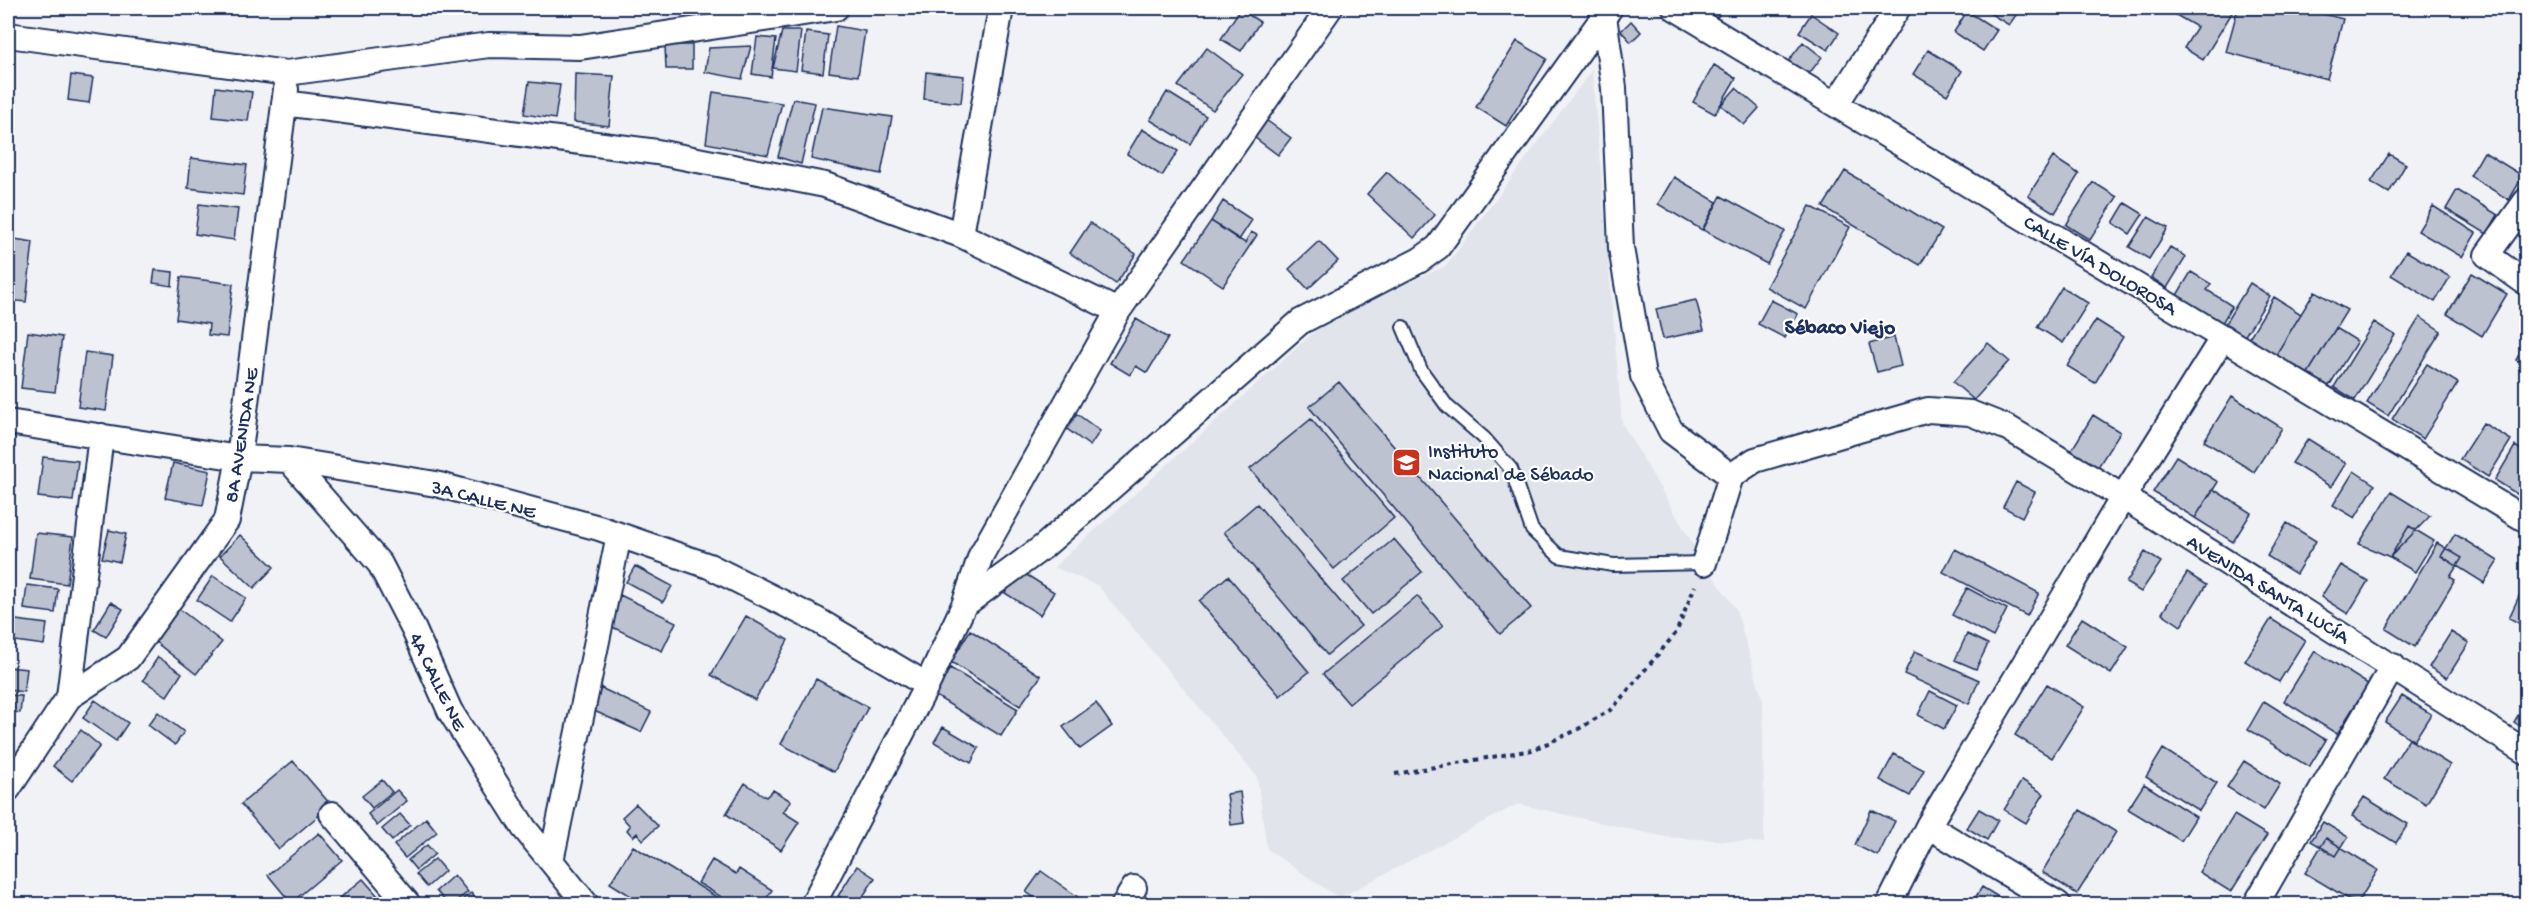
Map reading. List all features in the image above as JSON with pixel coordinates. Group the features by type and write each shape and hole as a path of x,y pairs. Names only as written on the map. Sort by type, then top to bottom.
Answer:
{"street":[{"path":"8,35 287,73 489,45 580,47 836,8"},
{"path":"961,235 1001,8"},
{"path":"813,904 927,686 964,605 981,555 1118,311 1330,8"},
{"name":"CALLE VÍA DOLOROSA","path":"1675,8 2526,520"},
{"path":"1836,104 1898,8"},
{"path":"964,605 1043,547 1300,322 1420,260 1438,247 1607,12"},
{"path":"1607,12 1614,88 1621,248 1643,376 1671,431 1731,476 1704,563"},
{"name":"8A AVENIDA NE","path":"8,789 69,698 128,658 227,520 239,458 287,73"},
{"path":"284,103 668,154 825,185 961,235 1118,311"},
{"path":"2526,201 2487,255 2526,283"},
{"path":"1889,904 1928,826 2123,497 2223,337"},
{"name":"AVENIDA SANTA LUCÍA","path":"1731,476 1755,460 1928,410 1970,413 2008,428 2123,497 2393,666 2526,753"},
{"name":"3A CALLE NE","path":"8,422 239,458 289,460 436,484 619,534 709,566 817,620 927,686"},
{"path":"69,698 101,436"},
{"name":"4A CALLE NE","path":"289,460 380,564 414,630 450,711 524,828 586,904"},
{"path":"551,861 619,534"},
{"path":"2256,904 2393,666"},
{"path":"332,814 408,904"},
{"path":"1928,826 2058,904"}],"lane":[{"path":"1403,327 1421,370 1447,406 1484,438 1511,470 1533,530 1559,556 1613,564 1704,563"}],"path":[{"path":"1395,774 1532,750 1575,730 1612,709 1676,633 1704,563"}],"shaded area":[{"name":"Instituto Nacional de Sébado","path":"1592,70 1622,423 1704,563 1736,609 1763,701 1764,843 1665,837 1518,804 1339,898 1267,849 1257,777 1098,586 1054,567 1334,314 1446,266"}],"building":[{"path":"1690,8 1724,8 1713,23"},
{"path":"1981,8 2021,8 2009,25"},
{"path":"2172,8 2235,8 2203,60 2184,48 2197,27 2169,11"},
{"path":"2238,8 2300,8 2343,19 2327,79 2226,52"},
{"path":"1240,9 1260,22 1241,51 1221,39"},
{"path":"1967,11 1997,30 1983,51 1954,32"},
{"path":"1811,14 1839,33 1828,50 1799,32"},
{"path":"1631,21 1641,32 1631,42 1621,31"},
{"path":"836,26 865,31 858,76 829,72"},
{"path":"782,31 801,31 796,71 773,68"},
{"path":"806,32 828,35 823,73 801,70"},
{"path":"757,37 776,39 771,77 752,74"},
{"path":"1517,41 1547,59 1506,126 1476,107"},
{"path":"1803,42 1822,57 1805,79 1786,64"},
{"path":"665,45 692,45 692,69 666,69"},
{"path":"751,46 742,79 705,72 709,48"},
{"path":"1207,48 1242,74 1213,110 1178,86"},
{"path":"1928,50 1962,71 1947,95 1913,74"},
{"path":"1714,65 1736,78 1715,114 1693,102"},
{"path":"926,72 964,76 961,103 924,99"},
{"path":"575,74 614,76 609,126 574,122"},
{"path":"71,75 93,78 89,103 68,100"},
{"path":"529,82 560,85 555,119 524,114"},
{"path":"216,87 252,92 248,121 213,117"},
{"path":"1736,88 1759,108 1744,125 1721,105"},
{"path":"713,92 782,103 768,155 706,143"},
{"path":"1167,92 1206,116 1190,144 1150,120"},
{"path":"793,99 815,103 801,164 778,157"},
{"path":"822,107 892,117 881,174 811,159"},
{"path":"1266,120 1291,138 1278,155 1254,137"},
{"path":"1142,129 1178,151 1162,176 1127,154"},
{"path":"2484,152 2523,176 2509,200 2470,176"},
{"path":"2389,154 2406,164 2389,193 2371,182"},
{"path":"2053,157 2079,174 2055,213 2028,196"},
{"path":"191,158 247,165 243,195 188,188"},
{"path":"1845,171 1942,230 1920,265 1823,207"},
{"path":"1387,172 1435,215 1414,238 1367,194"},
{"path":"1674,177 1717,202 1702,230 1658,204"},
{"path":"2093,182 2117,197 2090,240 2066,225"},
{"path":"2457,190 2498,215 2487,234 2446,209"},
{"path":"1721,196 1785,231 1767,264 1703,230"},
{"path":"1223,201 1252,220 1239,240 1211,221"},
{"path":"2125,203 2143,214 2130,234 2113,223"},
{"path":"199,204 238,209 234,240 195,234"},
{"path":"1810,206 1850,227 1806,309 1766,287"},
{"path":"2433,206 2476,233 2462,257 2418,231"},
{"path":"2148,217 2168,228 2149,259 2129,247"},
{"path":"1211,221 1245,243 1251,232 1257,235 1223,286 1184,260"},
{"path":"1090,223 1136,254 1116,284 1070,253"},
{"path":"8,238 33,242 26,302 8,300"},
{"path":"1319,241 1338,261 1308,289 1289,269"},
{"path":"2170,247 2186,257 2167,288 2151,277"},
{"path":"2406,251 2450,277 2435,302 2391,275"},
{"path":"155,270 173,272 172,286 153,283"},
{"path":"2191,272 2211,284 2207,290 2232,306 2219,328 2174,300"},
{"path":"2472,273 2507,294 2482,336 2447,314"},
{"path":"181,277 233,284 227,337 208,335 209,324 176,319"},
{"path":"2250,283 2270,296 2241,342 2221,330"},
{"path":"2062,287 2088,303 2063,343 2037,327"},
{"path":"2315,291 2347,310 2300,386 2269,366"},
{"path":"2274,297 2301,314 2269,366 2242,349"},
{"path":"1696,300 1704,330 1663,339 1656,309"},
{"path":"1771,300 1798,314 1785,338 1758,324"},
{"path":"2420,317 2441,331 2388,416 2367,403"},
{"path":"1136,319 1168,338 1147,373 1136,366 1130,375 1110,363"},
{"path":"2096,320 2123,337 2095,383 2067,366"},
{"path":"2374,322 2395,335 2355,400 2334,387"},
{"path":"2336,328 2357,341 2321,399 2300,386"},
{"path":"28,332 62,337 55,392 21,388"},
{"path":"1894,337 1901,366 1877,372 1869,344"},
{"path":"2526,342 2526,366 2516,360"},
{"path":"1988,343 2009,361 1974,400 1953,382"},
{"path":"85,352 113,356 106,411 78,407"},
{"path":"2427,364 2458,383 2423,439 2392,419"},
{"path":"1339,382 1531,608 1500,634 1309,407"},
{"path":"2232,396 2282,428 2254,472 2204,441"},
{"path":"1077,414 1100,431 1090,446 1067,429"},
{"path":"2093,415 2120,432 2098,467 2071,451"},
{"path":"1311,419 1394,518 1334,569 1250,469"},
{"path":"2483,423 2511,440 2488,477 2460,459"},
{"path":"2308,439 2346,463 2331,487 2292,463"},
{"path":"2515,446 2526,453 2526,486 2520,496 2495,480"},
{"path":"2176,456 2218,482 2195,518 2153,492"},
{"path":"43,457 78,461 73,501 38,497"},
{"path":"173,463 210,471 203,505 165,498"},
{"path":"8,464 13,464 8,503"},
{"path":"2354,471 2375,485 2355,518 2333,505"},
{"path":"2016,482 2035,492 2022,517 2003,507"},
{"path":"2213,489 2251,513 2233,542 2195,518"},
{"path":"2391,492 2430,516 2390,557 2359,544"},
{"path":"1257,504 1361,626 1327,655 1224,532"},
{"path":"2287,523 2316,541 2296,574 2267,556"},
{"path":"2409,526 2434,541 2415,572 2390,557"},
{"path":"109,530 126,534 120,562 102,558"},
{"path":"36,533 73,537 67,584 30,579"},
{"path":"2455,534 2498,561 2484,583 2441,556"},
{"path":"240,535 274,567 254,588 220,556"},
{"path":"1394,539 1422,572 1371,614 1343,581"},
{"path":"2437,543 2462,558 2450,577 2455,580 2415,647 2386,629"},
{"path":"1955,549 2039,593 2027,616 1943,572"},
{"path":"2145,552 2161,562 2141,592 2126,583"},
{"path":"2341,565 2368,581 2348,614 2321,597"},
{"path":"635,566 672,586 663,602 626,582"},
{"path":"1019,570 1054,592 1040,615 1005,593"},
{"path":"2187,573 2206,585 2181,626 2162,613"},
{"path":"213,576 246,598 230,622 197,600"},
{"path":"1228,576 1309,672 1280,696 1199,601"},
{"path":"2526,581 2526,627 2509,618"},
{"path":"27,585 58,589 55,613 24,609"},
{"path":"1967,588 2007,609 1993,637 1952,615"},
{"path":"620,595 676,622 662,651 606,624"},
{"path":"1417,596 1443,626 1349,704 1323,674"},
{"path":"111,602 123,609 106,637 94,630"},
{"path":"178,608 222,642 196,674 153,640"},
{"path":"746,616 788,640 755,700 711,675"},
{"path":"2082,618 2128,647 2111,674 2065,645"},
{"path":"8,619 47,624 44,645 8,640"},
{"path":"2271,619 2305,640 2279,682 2245,661"},
{"path":"970,630 1041,676 1020,706 951,662"},
{"path":"2451,632 2469,643 2447,678 2429,667"},
{"path":"1967,634 1988,644 1976,669 1955,660"},
{"path":"1915,651 1979,680 1969,704 1904,674"},
{"path":"2315,651 2368,684 2337,734 2284,701"},
{"path":"158,657 182,673 167,696 143,680"},
{"path":"8,667 27,669 24,692 8,690"},
{"path":"950,668 1018,709 1001,736 934,695"},
{"path":"816,679 868,707 834,772 781,744"},
{"path":"2047,684 2084,707 2052,758 2015,735"},
{"path":"601,688 651,712 641,732 592,710"},
{"path":"1930,691 1957,705 1944,729 1918,715"},
{"path":"8,695 22,696 20,713 8,711"},
{"path":"2402,696 2431,714 2414,741 2385,722"},
{"path":"95,700 128,723 116,741 83,718"},
{"path":"2264,701 2326,740 2309,767 2248,729"},
{"path":"2526,702 2526,730 2514,722"},
{"path":"1096,703 1112,726 1080,749 1063,727"},
{"path":"158,712 184,732 175,745 148,725"},
{"path":"943,727 979,748 971,763 934,742"},
{"path":"81,730 100,746 72,781 53,766"},
{"path":"2409,739 2450,765 2426,804 2384,779"},
{"path":"2163,749 2217,783 2199,811 2146,777"},
{"path":"1894,754 1924,770 1910,796 1880,780"},
{"path":"293,761 331,805 279,849 241,804"},
{"path":"2244,761 2280,784 2264,810 2227,787"},
{"path":"382,780 392,792 372,808 362,796"},
{"path":"2022,780 2044,794 2026,823 2004,810"},
{"path":"745,783 766,797 773,790 791,801 783,812 799,822 781,850 726,814"},
{"path":"2144,784 2196,817 2181,841 2128,809"},
{"path":"397,790 407,801 377,826 368,814"},
{"path":"1240,792 1244,823 1231,825 1227,794"},
{"path":"2364,797 2408,824 2396,843 2352,816"},
{"path":"636,804 658,826 643,840 637,833 633,837 627,830 630,826 622,817"},
{"path":"1979,809 1998,820 1987,840 1967,828"},
{"path":"1871,810 1895,821 1878,856 1855,845"},
{"path":"2080,810 2116,832 2077,894 2042,872"},
{"path":"400,814 410,825 392,841 382,829"},
{"path":"2234,815 2267,835 2231,892 2199,872"},
{"path":"426,818 437,832 405,858 394,845"},
{"path":"2323,822 2348,837 2336,856 2311,841"},
{"path":"319,833 342,860 291,903 268,875"},
{"path":"2326,838 2378,870 2357,904 2305,873"},
{"path":"427,845 435,854 416,870 408,860"},
{"path":"633,846 728,904 626,904 631,896 610,883"},
{"path":"435,859 445,871 427,887 416,874"},
{"path":"712,860 736,874 739,869 772,890 763,904 733,904 698,883"},
{"path":"857,866 875,878 858,904 851,904 838,896"},
{"path":"1041,871 1085,902 1083,904 1044,904 1026,892"},
{"path":"454,875 468,892 452,904 448,904 436,891"},
{"path":"363,879 385,904 344,904 340,898"},
{"path":"1982,887 2010,904 1971,904"},
{"path":"471,893 481,904 457,904"},
{"path":"2188,896 2202,904 2182,904"},
{"path":"1355,897 1360,904 1345,904"}],"place":[{"name":"Instituto Nacional de Sébado","path":"1407,462"}],"district":[{"name":"Sébaco Viejo","path":"1840,326"}]}
